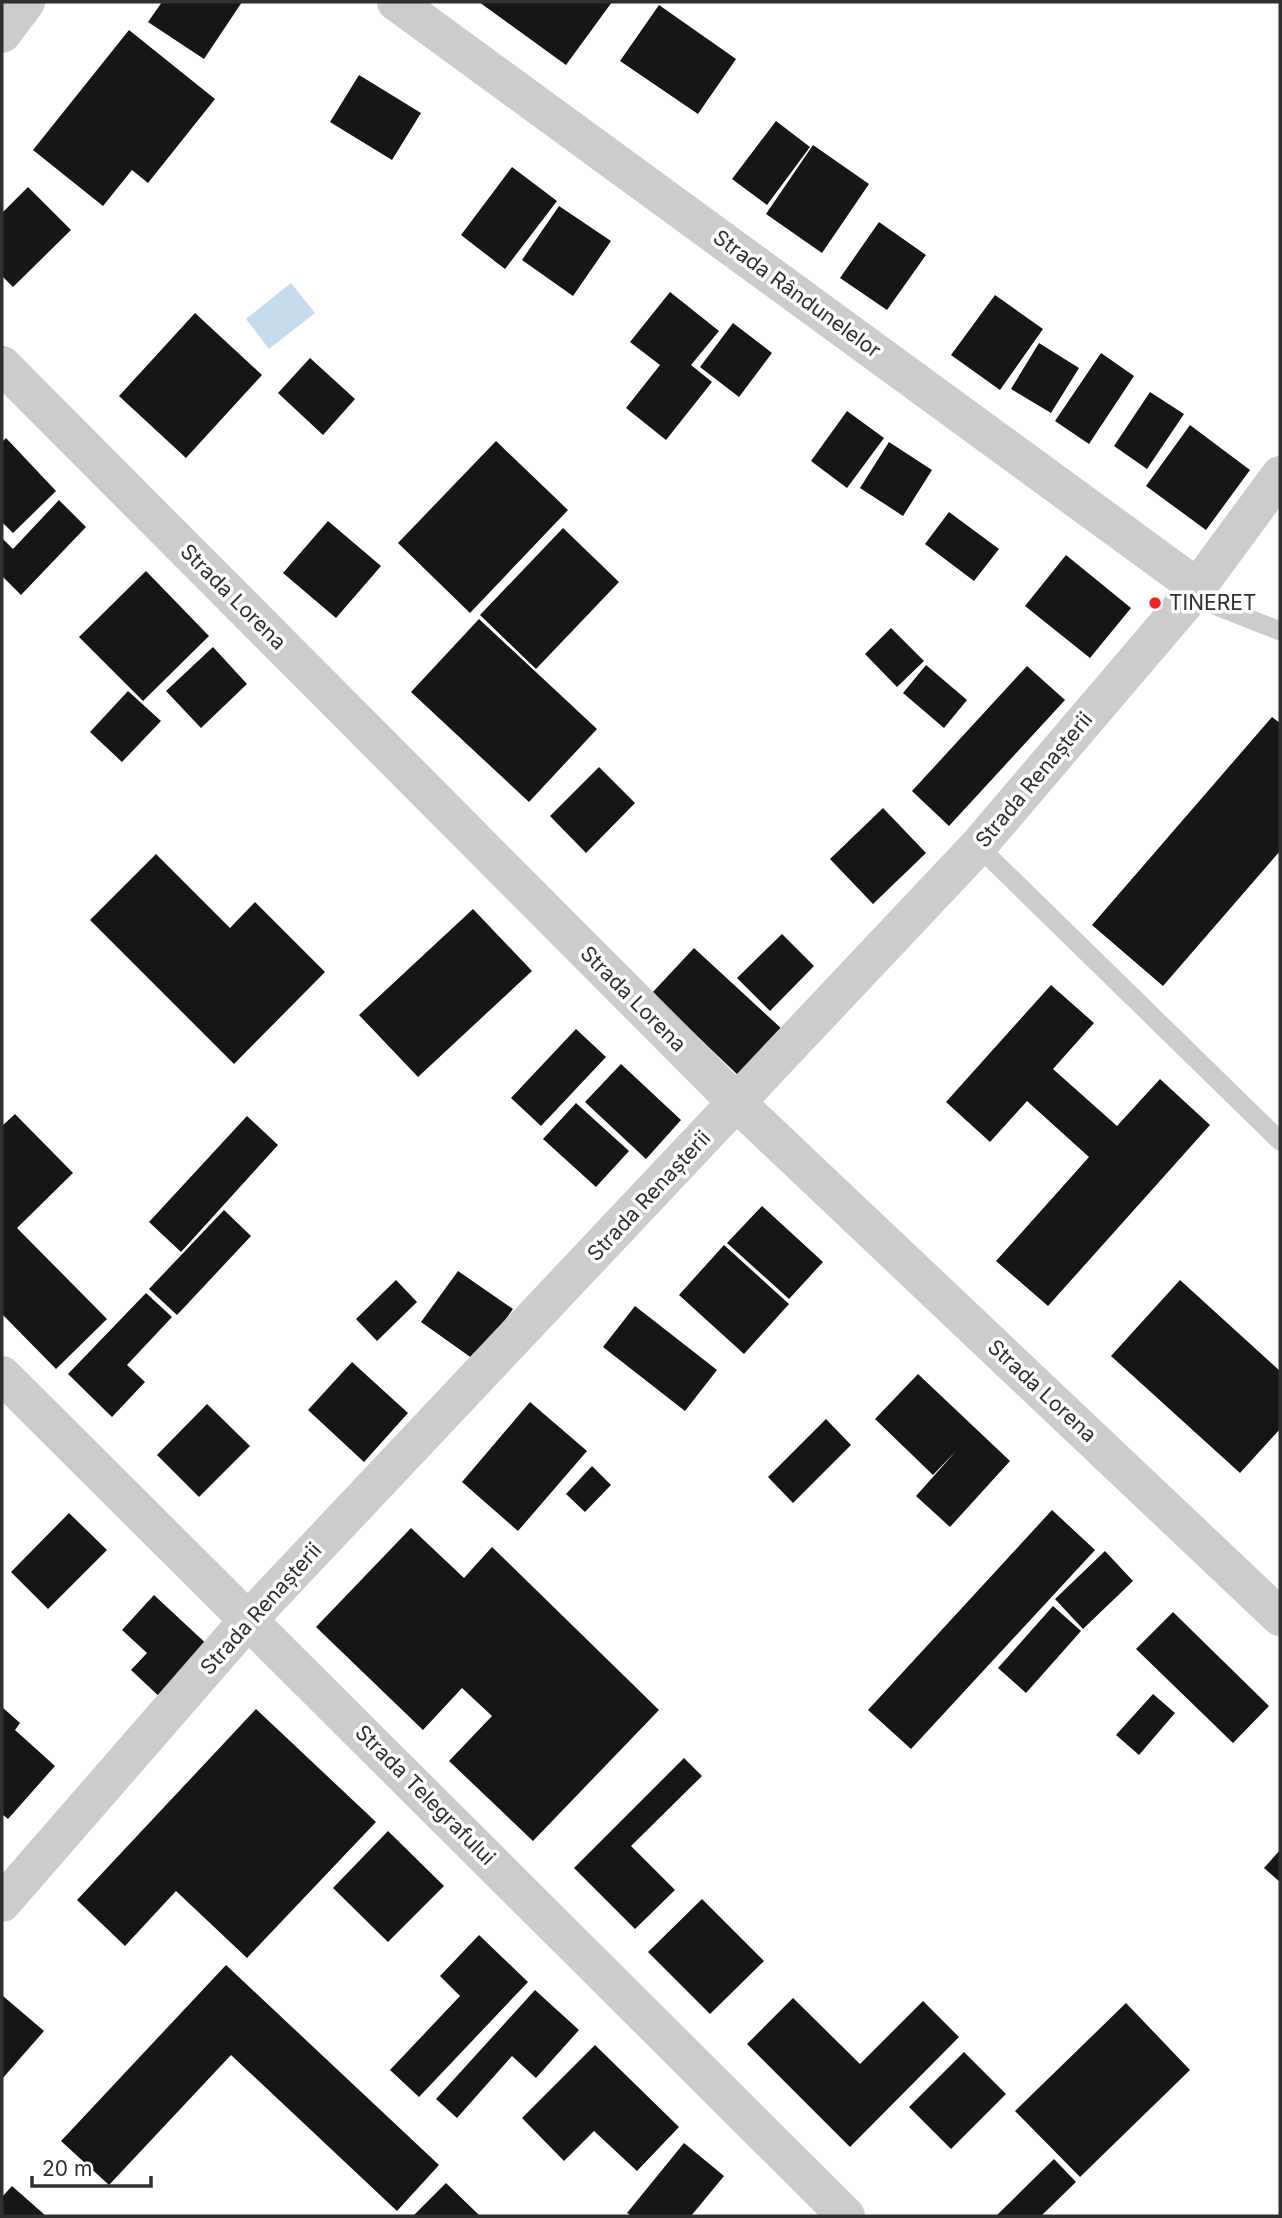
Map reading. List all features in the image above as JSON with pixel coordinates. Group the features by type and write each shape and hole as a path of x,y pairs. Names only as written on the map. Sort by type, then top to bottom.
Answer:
{"street":[{"path":"2,34 26,2"},
{"name":"Strada Rândunelelor","path":"396,2 1194,592"},
{"name":"Strada Lorena","path":"2,365 737,1103 1280,1617"},
{"name":"Strada Renașterii","path":"2,1903 249,1619 978,846 1194,592 1280,475"},
{"name":"Strada Telegrafului","path":"2,1376 846,2216"}],"lane":[{"path":"1194,592 1280,631"},
{"path":"978,846 1280,1141"}],"water":[{"path":"291,283 315,313 269,349 246,319"}],"building":[{"path":"162,2 242,2 204,59 148,22"},
{"path":"479,2 612,2 566,65"},
{"path":"659,5 736,59 698,114 620,61"},
{"path":"129,30 215,99 148,183 132,170 103,206 33,150"},
{"path":"359,75 421,113 392,160 330,122"},
{"path":"776,121 810,147 767,205 732,179"},
{"path":"813,145 869,184 822,253 766,214"},
{"path":"512,167 557,201 505,269 461,235"},
{"path":"28,187 71,230 13,287 2,276 2,213"},
{"path":"559,206 611,241 573,296 522,260"},
{"path":"879,222 926,255 887,310 840,278"},
{"path":"670,292 719,331 691,365 712,382 666,440 626,408 660,365 630,342"},
{"path":"995,295 1043,329 1000,390 951,355"},
{"path":"195,313 262,375 186,458 119,396"},
{"path":"733,323 772,353 739,397 700,367"},
{"path":"1039,343 1079,368 1051,413 1011,389"},
{"path":"1101,353 1134,376 1089,444 1055,421"},
{"path":"310,358 355,399 323,435 278,393"},
{"path":"1150,392 1184,414 1147,469 1114,446"},
{"path":"847,411 884,438 847,488 811,461"},
{"path":"1190,425 1250,470 1206,530 1146,486"},
{"path":"6,438 56,491 13,533 2,522 2,442"},
{"path":"496,441 568,510 470,613 398,543"},
{"path":"889,442 932,470 903,516 860,488"},
{"path":"59,500 86,527 21,595 2,576 2,538 13,549"},
{"path":"949,512 999,549 974,581 925,544"},
{"path":"328,521 381,566 336,618 283,573"},
{"path":"563,528 619,582 536,669 480,615"},
{"path":"1066,555 1131,608 1090,658 1025,606"},
{"path":"146,571 209,636 143,701 79,637"},
{"path":"479,619 597,729 529,802 411,692"},
{"path":"891,628 924,661 897,687 865,654"},
{"path":"213,647 247,684 201,728 166,691"},
{"path":"926,665 967,700 944,728 903,693"},
{"path":"1027,666 1065,700 949,826 912,791"},
{"path":"128,691 161,721 122,762 90,732"},
{"path":"1272,717 1280,723 1280,851 1163,986 1092,925"},
{"path":"599,767 635,803 586,853 550,816"},
{"path":"883,808 926,853 873,904 830,859"},
{"path":"156,854 230,928 255,902 325,972 234,1064 90,920"},
{"path":"473,909 532,971 418,1077 359,1015"},
{"path":"782,934 814,966 770,1011 737,978"},
{"path":"694,948 783,1030 740,1077 652,993"},
{"path":"1051,985 1094,1023 1053,1069 1117,1126 1160,1079 1210,1125 1048,1306 996,1261 1089,1157 1027,1101 990,1142 946,1102"},
{"path":"576,1029 606,1057 541,1126 511,1098"},
{"path":"621,1064 681,1120 646,1159 585,1102"},
{"path":"576,1103 629,1151 596,1187 543,1139"},
{"path":"15,1114 73,1173 17,1228 107,1319 56,1369 2,1314 2,1126"},
{"path":"247,1116 278,1145 181,1252 149,1222"},
{"path":"762,1206 823,1262 789,1299 727,1243"},
{"path":"224,1210 251,1236 177,1315 149,1289"},
{"path":"724,1245 789,1304 744,1354 679,1295"},
{"path":"458,1271 513,1309 476,1361 421,1322"},
{"path":"396,1280 417,1302 377,1341 356,1319"},
{"path":"1180,1280 1280,1371 1280,1429 1240,1473 1111,1356"},
{"path":"146,1293 172,1317 127,1365 145,1382 112,1417 68,1374"},
{"path":"635,1306 717,1370 685,1411 603,1347"},
{"path":"352,1362 408,1413 364,1462 308,1410"},
{"path":"918,1374 1010,1461 950,1527 916,1496 957,1450 933,1475 875,1419"},
{"path":"530,1402 587,1451 518,1531 462,1482"},
{"path":"207,1404 250,1446 199,1497 157,1455"},
{"path":"826,1419 851,1445 793,1503 768,1477"},
{"path":"592,1466 611,1485 585,1512 566,1494"},
{"path":"1052,1510 1095,1550 911,1749 868,1710"},
{"path":"69,1513 107,1550 48,1609 11,1572"},
{"path":"411,1528 464,1578 492,1547 659,1710 533,1841 449,1761 492,1716 462,1688 423,1730 316,1627"},
{"path":"1105,1551 1133,1581 1083,1629 1055,1599"},
{"path":"154,1595 212,1649 163,1700 131,1670 147,1653 122,1630"},
{"path":"1053,1606 1081,1631 1026,1693 998,1668"},
{"path":"1173,1612 1269,1706 1233,1743 1136,1649"},
{"path":"1153,1694 1175,1713 1139,1755 1116,1735"},
{"path":"2,1707 20,1723 15,1730 55,1766 8,1819 2,1814"},
{"path":"256,1709 376,1822 247,1958 176,1891 125,1946 77,1900"},
{"path":"684,1758 702,1776 631,1846 675,1890 635,1929 574,1868"},
{"path":"388,1831 444,1886 388,1942 333,1888"},
{"path":"1280,1850 1280,1882 1264,1868"},
{"path":"702,1899 764,1961 710,2014 648,1952"},
{"path":"479,1935 528,1982 419,2097 390,2070 460,1996 440,1976"},
{"path":"226,1965 439,2165 397,2211 231,2055 109,2185 61,2141"},
{"path":"535,1990 579,2030 536,2078 512,2056 457,2118 436,2099"},
{"path":"3,1996 44,2031 2,2079 2,1998"},
{"path":"793,1998 860,2064 923,2001 959,2037 850,2147 747,2044"},
{"path":"1126,2003 1190,2070 1080,2177 1015,2111"},
{"path":"595,2045 679,2127 637,2171 594,2131 564,2161 522,2118"},
{"path":"964,2052 1006,2094 951,2149 909,2107"},
{"path":"684,2143 724,2176 691,2216 632,2216 627,2213"},
{"path":"1054,2159 1076,2182 1041,2216 996,2216"},
{"path":"446,2183 480,2216 413,2216"},
{"path":"12,2186 46,2216 2,2216 2,2197"}],"place":[{"name":"TINERET","path":"1155,603"}]}
